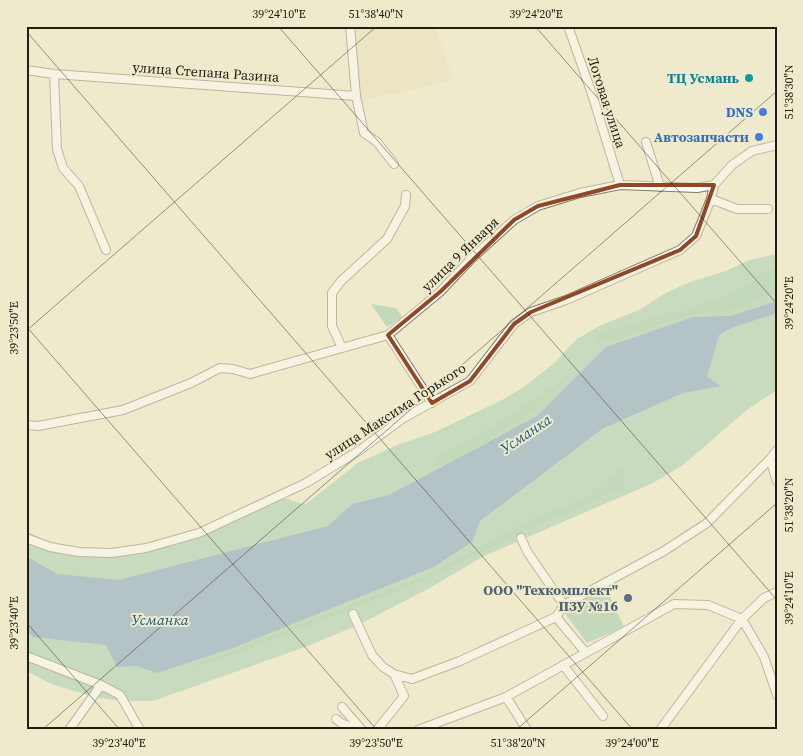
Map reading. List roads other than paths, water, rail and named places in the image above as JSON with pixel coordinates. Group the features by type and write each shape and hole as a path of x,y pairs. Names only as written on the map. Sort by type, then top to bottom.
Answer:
{"street":[{"path":"350,26 356,96 364,133 377,142 394,164"},
{"name":"Логовая улица","path":"568,26 620,186"},
{"name":"улица Степана Разина","path":"26,70 54,74 356,96"},
{"path":"54,74 57,149 63,168 79,186 106,250"},
{"path":"646,142 660,187"},
{"path":"714,185 732,165 752,151 777,145"},
{"name":"улица 9 Января","path":"26,425 38,426 123,410 191,383 220,368 233,369 250,374 388,335 440,292 471,259 514,220 538,206 580,193 620,186 697,188 714,185"},
{"name":"улица Максима Горького","path":"26,538 50,547 79,552 112,553 146,548 199,533 306,483 360,450 402,419 470,380 514,324 531,312 566,300 680,250 696,236 712,199 714,185"},
{"path":"342,348 332,326 332,293 341,281 387,239 405,206 406,194"},
{"path":"712,199 737,209 768,209"},
{"path":"388,335 432,403"},
{"path":"353,614 372,655 383,667 394,674 412,679 460,661 556,617 564,605 664,551 707,523 777,450"},
{"path":"770,459 777,481"},
{"path":"521,538 528,553 564,605"},
{"path":"660,730 742,619 764,598 777,592"},
{"path":"418,730 506,696 674,604 708,605 742,619 764,657 776,696"},
{"path":"556,617 586,652"},
{"path":"26,656 102,685 120,695 140,730"},
{"path":"563,665 603,716"},
{"path":"377,730 404,696 394,674"},
{"path":"69,730 102,685"},
{"path":"506,696 526,730"},
{"path":"342,707 360,730"},
{"path":"336,719 341,724 360,730"},
{"path":"666,722 671,730"}],"water":[{"name":"Усманка","path":"777,301 777,313 734,327 719,335 707,377 721,386 683,393 602,429 480,521 472,542 434,567 233,648 157,673 137,666 117,667 106,645 33,637 26,632 26,556 57,574 119,580 328,526 352,504 389,495 537,416 606,347 693,317 730,316"}],"place":[{"name":"ТЦ Усмань","path":"749,78"},
{"name":"DNS","path":"763,112"},
{"name":"Автозапчасти","path":"759,137"},
{"name":"ООО \"Техкомплект\" ПЗУ №16","path":"628,598"}]}
